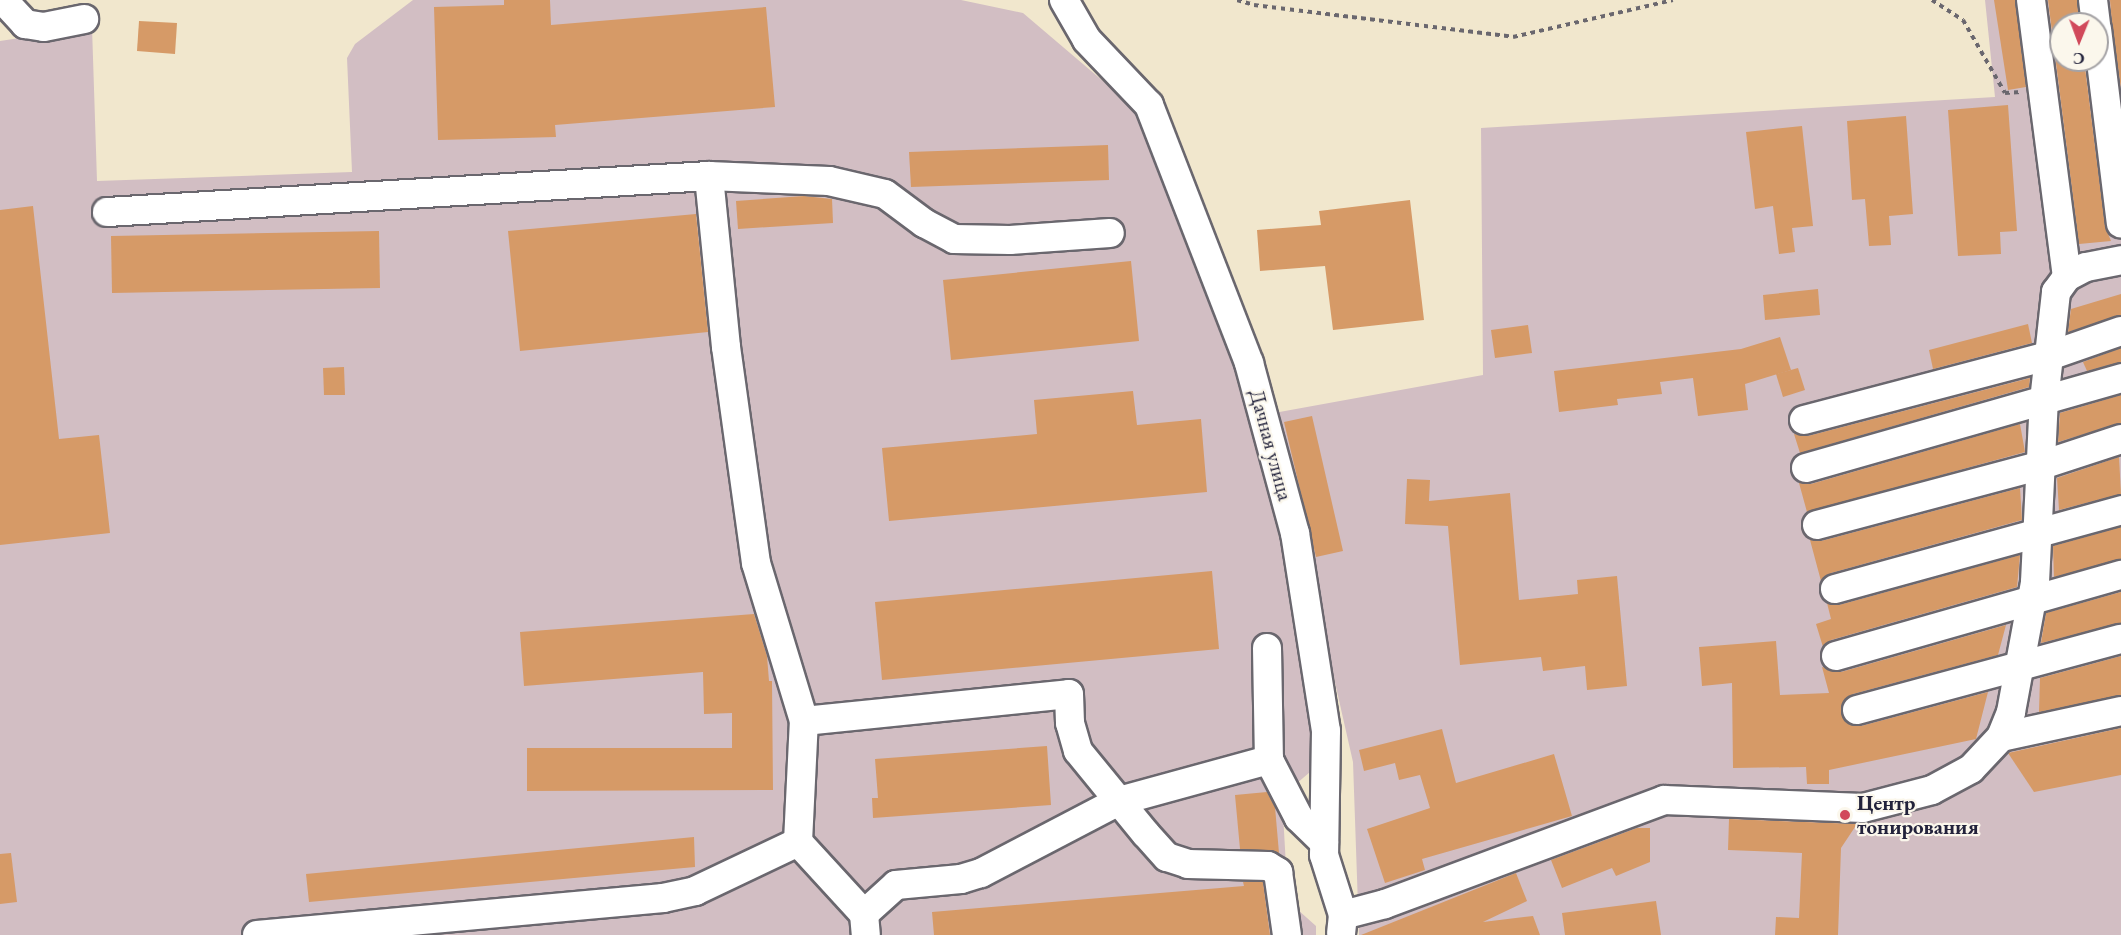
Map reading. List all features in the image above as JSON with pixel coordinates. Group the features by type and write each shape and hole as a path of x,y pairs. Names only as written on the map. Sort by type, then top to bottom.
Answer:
{"street":[{"path":"3,0 25,24 44,27 84,19"},
{"name":"Дачная улица","path":"1064,0 1088,40 1149,105 1249,363 1295,533 1326,731 1324,855 1342,925"},
{"path":"2031,0 2067,277"},
{"path":"2102,72 2121,224"},
{"path":"709,176 726,347 756,563 804,720 798,842 865,924 896,885 981,873 1119,801 1269,760"},
{"path":"107,212 709,176 829,181 885,194 924,223 954,239 1110,233"},
{"path":"1342,925 1385,904 1664,800 1863,808 1932,790 1971,769 2001,737 2020,665 2032,599 2038,533 2044,401 2052,356 2050,325 2056,292 2067,277 2086,267 2121,260"},
{"path":"1804,420 2052,356 2121,331"},
{"path":"1806,468 2121,378"},
{"path":"1817,525 2042,465 2121,439"},
{"path":"1834,589 2121,510"},
{"path":"1836,656 2121,575"},
{"path":"1857,710 2121,639"},
{"path":"1267,648 1269,760 1299,818 1324,842"},
{"path":"804,720 1069,694 1070,723 1078,751 1167,857 1188,864 1268,867 1278,872 1287,935"},
{"path":"2001,737 2121,711"},
{"path":"257,935 663,898 695,891 798,842"}],"path":[{"path":"1237,0 1254,5 1513,37 1673,0"},
{"path":"1932,0 1963,20 2005,93 2043,89"}],"shaded area":[{"path":"413,0 961,0 1023,13 1137,110 1236,369 1291,568 1286,580 1317,766 1282,796 1288,901 1316,926 1316,935 0,935 0,41 92,27 97,181 352,172 347,58 355,44"},
{"path":"1985,0 2121,0 2121,935 1359,935 1353,762 1274,413 1483,375 1481,128 1995,97"}],"building":[{"path":"504,0 550,0 551,25 766,7 775,107 555,125 556,137 438,140 434,7 504,5"},
{"path":"1994,0 2015,0 2026,87 2008,90"},
{"path":"2048,0 2077,0 2078,12 2050,12"},
{"path":"2110,0 2121,0 2121,89 2112,24"},
{"path":"139,21 177,23 175,54 137,51"},
{"path":"2057,72 2086,72 2105,226 2111,241 2079,244"},
{"path":"2008,105 2017,231 2000,232 2001,254 1958,256 1948,110"},
{"path":"1906,116 1913,214 1889,216 1891,245 1869,246 1865,199 1852,200 1847,121"},
{"path":"1802,126 1813,226 1792,228 1795,252 1779,254 1773,206 1755,209 1746,132"},
{"path":"1108,145 1109,180 911,187 909,152"},
{"path":"804,196 832,199 833,223 738,229 736,201"},
{"path":"1410,200 1424,320 1333,330 1325,266 1260,271 1257,230 1321,225 1319,211"},
{"path":"33,206 59,439 99,435 110,533 0,545 0,210"},
{"path":"696,214 708,332 520,351 508,231"},
{"path":"379,231 380,288 112,293 111,236"},
{"path":"1131,261 1139,341 951,360 943,280"},
{"path":"1818,289 1820,315 1765,320 1763,295"},
{"path":"2121,294 2121,315 2068,332 2071,309"},
{"path":"2028,324 2032,343 1933,369 1929,350"},
{"path":"1528,325 1532,353 1495,358 1491,330"},
{"path":"1780,337 1791,370 1745,384 1748,410 1698,416 1693,378 1660,382 1662,394 1617,399 1618,405 1559,412 1554,371 1741,349"},
{"path":"2121,348 2121,362 2087,371 2083,362"},
{"path":"344,367 345,395 324,395 323,368"},
{"path":"1798,368 1805,390 1783,397 1776,374"},
{"path":"2030,378 2029,387 1800,453 1794,434 1808,436"},
{"path":"1133,391 1137,425 1201,419 1207,492 889,521 882,448 1037,434 1034,400"},
{"path":"2121,395 2121,423 2058,442 2060,413"},
{"path":"1312,416 1343,551 1316,557 1284,422"},
{"path":"2020,424 2025,452 1807,512 1799,483 1811,484"},
{"path":"2119,457 2121,494 2059,510 2057,478"},
{"path":"1407,479 1430,480 1429,501 1510,493 1519,600 1578,594 1577,580 1617,576 1627,686 1587,690 1585,666 1543,671 1541,657 1460,665 1448,526 1405,524"},
{"path":"2020,488 2022,520 1831,573 1821,581 1810,540 1821,541"},
{"path":"2121,527 2121,559 2054,577 2053,546"},
{"path":"2020,555 2017,587 1831,640 1823,647 1816,624 1831,619 1827,603 1839,605"},
{"path":"1212,571 1219,649 882,680 875,602"},
{"path":"2121,592 2121,623 2041,643 2046,613"},
{"path":"754,614 767,656 769,681 772,681 773,790 527,791 527,748 732,748 732,713 704,714 703,672 524,686 520,632"},
{"path":"2006,625 1998,655 1853,694 1841,706 1846,722 1861,726 1988,692 1976,739 1829,770 1829,784 1807,784 1806,767 1733,768 1732,683 1702,686 1699,647 1776,641 1780,695 1829,693 1822,667 1841,672"},
{"path":"2121,656 2121,695 2039,712 2040,678"},
{"path":"2121,728 2121,775 2034,792 2008,753"},
{"path":"1442,729 1456,783 1554,754 1572,816 1422,859 1425,870 1385,883 1367,829 1430,808 1420,775 1399,780 1395,763 1364,771 1359,750"},
{"path":"1047,746 1051,805 873,818 872,798 878,798 875,759"},
{"path":"1267,792 1275,807 1279,853 1240,849 1235,795"},
{"path":"1729,819 1857,824 1841,848 1838,935 1775,935 1776,917 1799,918 1802,853 1728,850"},
{"path":"1637,828 1650,828 1650,862 1616,876 1612,868 1562,888 1551,860"},
{"path":"694,837 695,867 309,902 306,874"},
{"path":"11,853 17,902 0,904 0,854"},
{"path":"1516,873 1527,901 1483,922 1533,916 1540,935 1361,935"},
{"path":"1243,882 1263,882 1270,935 934,935 932,912 1244,886"},
{"path":"1656,901 1661,935 1565,935 1562,913"}],"place":[{"name":"Центр тонирования","path":"1845,815"}]}
